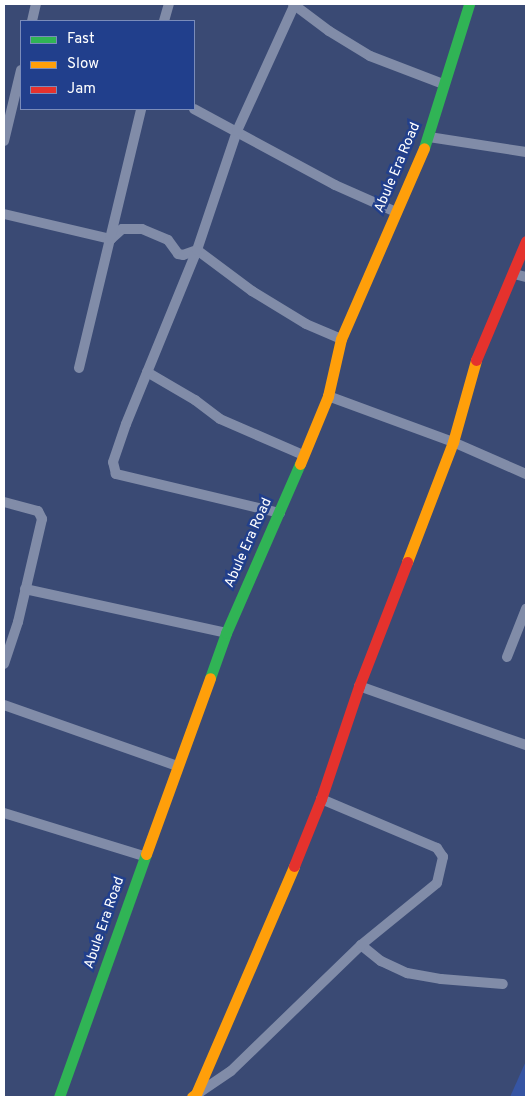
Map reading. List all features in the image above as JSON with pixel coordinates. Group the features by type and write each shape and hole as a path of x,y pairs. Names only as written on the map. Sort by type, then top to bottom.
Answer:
{"street":[{"path":"32,20 36,4"},
{"path":"164,20 169,4"},
{"path":"280,513 116,474 113,462 147,372 197,250 236,131 294,4 329,31 370,56 443,84"},
{"name":"Abule Era Road","path":"59,1097 144,856 226,633 280,513 328,396 341,339 429,137 443,84 469,4"},
{"path":"4,141 20,74"},
{"path":"79,368 141,110"},
{"path":"195,110 335,185 396,212"},
{"path":"429,137 526,152"},
{"path":"4,214 111,239"},
{"path":"111,239 122,229 142,229 168,240 178,254 183,255 197,250"},
{"path":"194,1096 276,911 321,799 360,686 453,442 473,368 514,274 526,241"},
{"path":"197,250 252,291 306,324 341,339"},
{"path":"514,274 526,277"},
{"path":"147,372 195,400 220,419 303,455"},
{"path":"328,396 453,442 526,474"},
{"path":"4,502 38,511 42,519 25,589 8,641 4,664"},
{"path":"25,589 226,633"},
{"path":"507,657 526,609"},
{"path":"360,686 526,745"},
{"path":"4,704 177,766"},
{"path":"194,1096 231,1071 361,945 437,883 442,870 443,857 437,848 422,840 321,799"},
{"path":"4,813 144,856"},
{"path":"361,945 380,961 406,973 441,979 504,984"}],"shaded area":[{"path":"526,1061 526,1097 510,1097"}],"traffic: fast":[{"path":"424,148 469,4"},
{"path":"210,678 226,633 300,464"},
{"path":"59,1097 146,854"}],"traffic: slow":[{"path":"300,464 328,396 341,339 424,148"},
{"path":"407,562 453,442 476,360"},
{"path":"146,854 210,678"},
{"path":"192,1097 196,1094 294,866"}],"traffic: jam":[{"path":"476,360 526,241"},
{"path":"294,866 321,799 359,686 407,562"}]}
